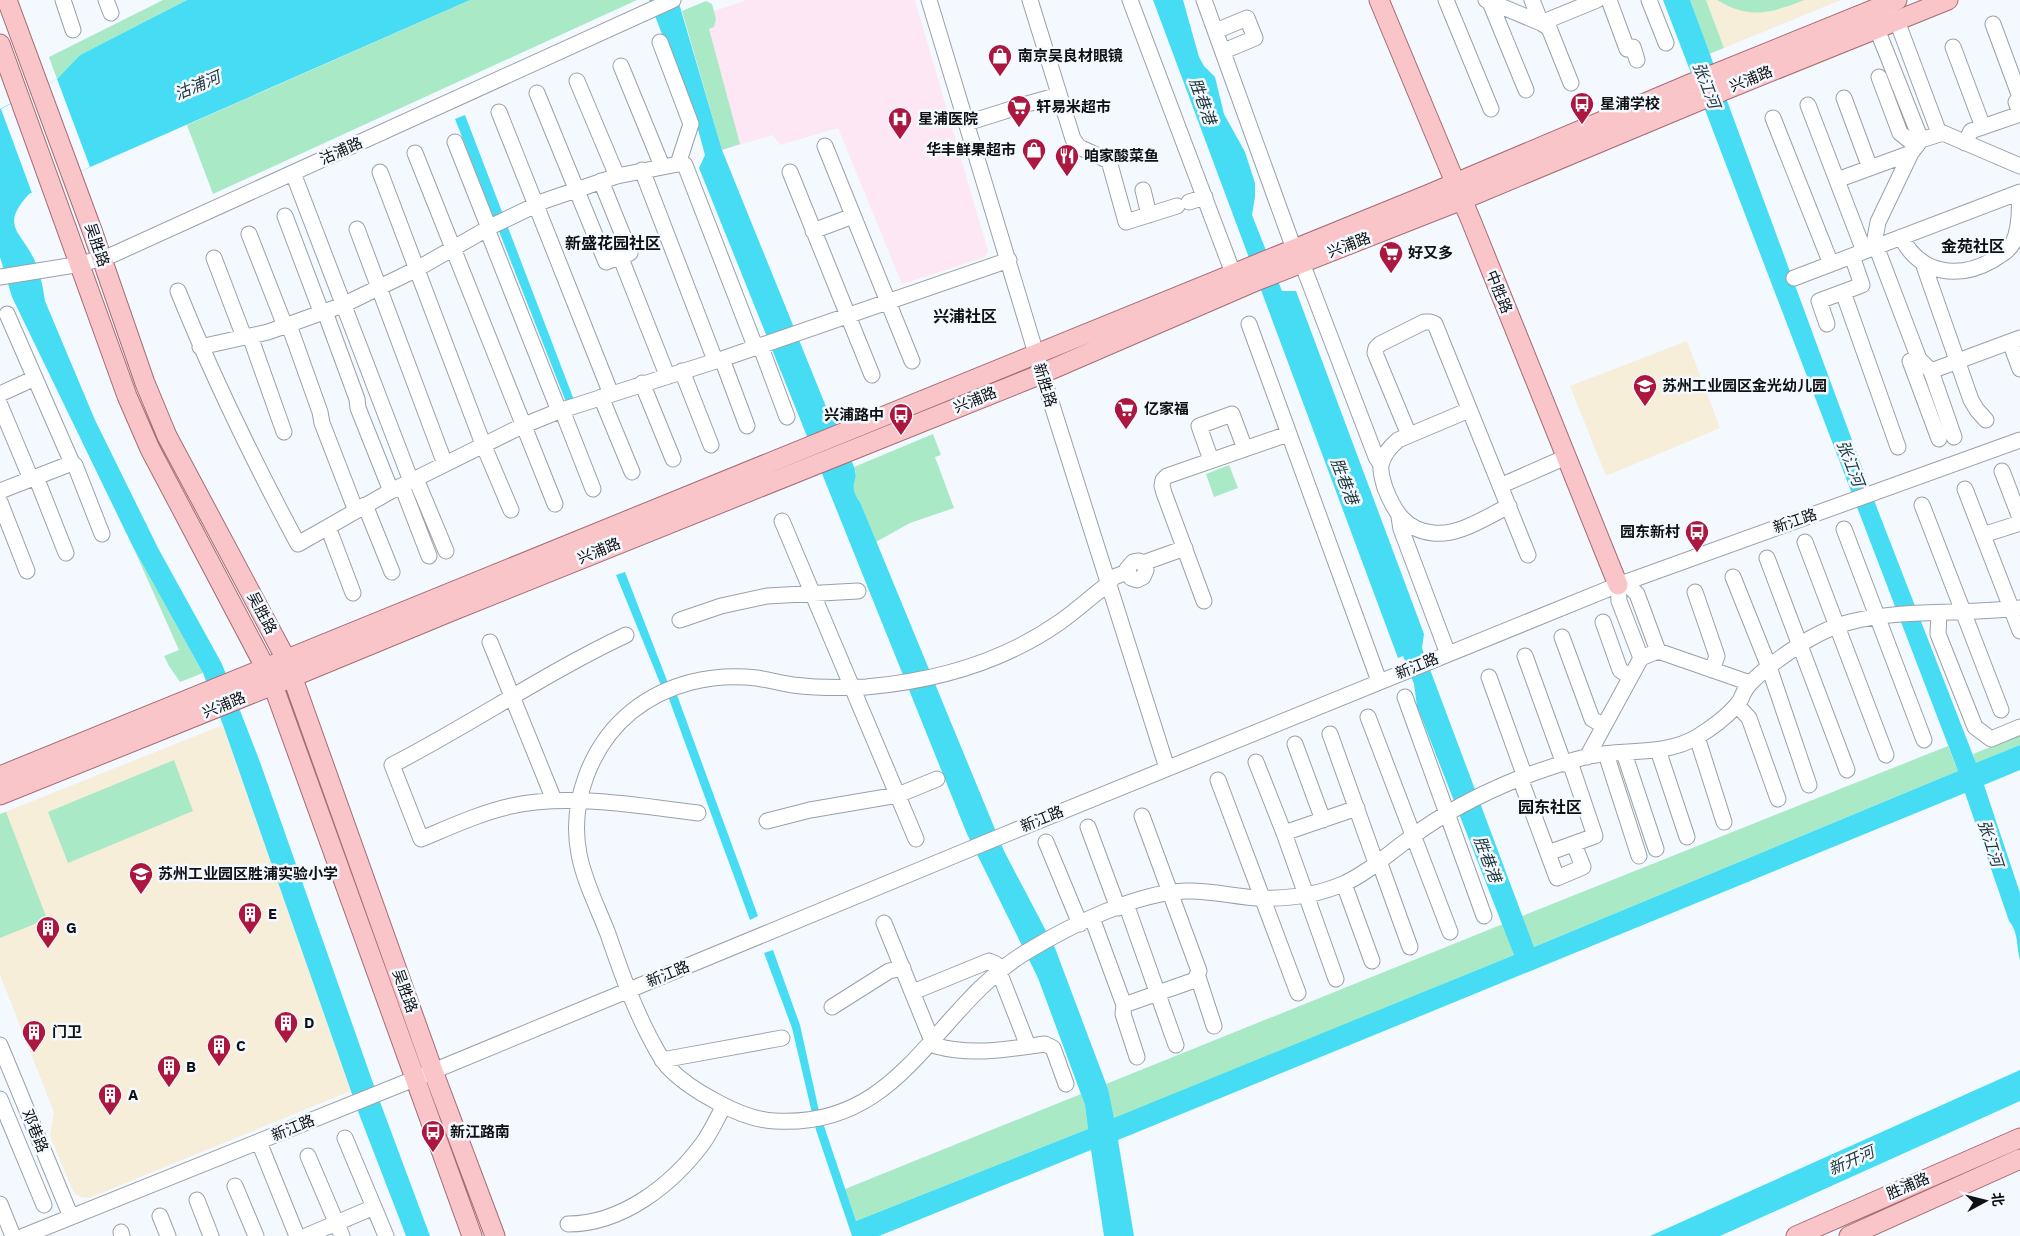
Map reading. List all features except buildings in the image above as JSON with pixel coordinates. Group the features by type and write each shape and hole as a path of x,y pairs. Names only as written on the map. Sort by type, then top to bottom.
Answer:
{"main road":[{"name":"吴胜路","path":"7,0 102,258 145,383 168,436 286,659 495,1236"},
{"name":"中胜路","path":"1379,0 1463,190 1621,583"},
{"name":"中胜路","path":"1390,0 1566,457 1621,583"},
{"name":"兴浦路","path":"0,776 1036,353 1247,273 1290,259 1463,190 1726,90 1948,0"},
{"name":"兴浦路","path":"1463,190 1690,84 1888,3"},
{"name":"吴胜路","path":"0,44 124,387 150,449 265,667 273,686 472,1236"},
{"name":"兴浦路","path":"0,795 273,686 470,603 1042,374 1247,273"},
{"path":"402,1044 422,1037"},
{"path":"426,1110 445,1101"},
{"name":"胜浦路","path":"1796,1236 2020,1138"},
{"name":"胜浦路","path":"1862,1233 2020,1159"},
{"path":"1856,1209 1862,1233"}],"street":[{"path":"63,0 73,30"},
{"name":"沽浦路","path":"2,276 81,264 102,258 294,173 673,0"},
{"name":"新胜路","path":"929,0 1042,374 1167,768"},
{"path":"1030,0 1073,139 1079,147 1109,161 1126,222 1205,197"},
{"path":"1130,0 1221,240 1247,273"},
{"path":"1204,0 1272,188 1290,259 1381,466 1383,481 1393,508 1399,517 1448,654"},
{"path":"1446,0 1491,109"},
{"path":"1532,0 1541,23"},
{"path":"1541,23 1569,5 1597,0"},
{"path":"1609,0 1627,49 1633,47 1637,60"},
{"path":"1649,0 1666,43"},
{"path":"1488,1 1541,23 1548,28 1572,83"},
{"path":"1488,1 1526,90"},
{"path":"1888,3 1897,21 1939,134"},
{"path":"1827,324 1819,301 1862,285 1864,251 1875,238 1878,222 1916,146 1877,29 1888,3"},
{"path":"1216,31 1247,18 1255,38 1224,51"},
{"path":"1965,143 1971,131 2020,114 2016,102 2020,100 2020,97 1993,24"},
{"path":"660,42 691,124 678,164"},
{"path":"1953,47 1983,127"},
{"path":"621,66 662,166"},
{"path":"1878,77 1900,133 1916,146"},
{"path":"577,81 617,176"},
{"path":"537,94 606,262 630,253 601,181"},
{"path":"966,123 1059,95"},
{"path":"1844,98 1870,168"},
{"path":"1808,105 1864,251 1919,358 1931,371 1954,437"},
{"path":"499,112 537,204 632,472"},
{"path":"1773,118 1831,264"},
{"path":"1837,180 1870,168 1939,134 2020,166"},
{"path":"455,142 593,489"},
{"path":"824,146 912,361"},
{"path":"415,153 554,504"},
{"path":"200,347 287,326 343,305 417,269 508,218 537,204 576,189 617,176 678,164 684,165 761,345 787,416"},
{"path":"642,170 718,360 747,426"},
{"path":"380,172 483,444 511,510"},
{"path":"790,172 872,375"},
{"path":"294,173 343,305 429,556"},
{"path":"1142,190 1149,215"},
{"path":"1794,278 1901,237 2019,193 2016,250 2006,251 1984,265 1969,270 1952,271 1937,269 1923,263 1906,247 1901,237"},
{"path":"285,216 357,399 358,408 446,551"},
{"path":"813,231 853,216"},
{"path":"357,229 445,464"},
{"path":"249,234 287,326 320,412 322,423 392,572"},
{"path":"620,256 667,375"},
{"path":"214,258 284,432"},
{"path":"178,291 200,347 253,460 298,544 405,484 522,426 642,383 718,360 1009,260"},
{"path":"1923,263 1971,400 1986,420"},
{"path":"1843,292 1898,447"},
{"path":"7,314 72,462 75,465 102,534"},
{"path":"1409,435 1375,353 1376,348 1380,344 1424,322 1430,322 1434,324 1528,555"},
{"path":"1249,324 1379,681"},
{"path":"1931,371 2015,340 2020,369"},
{"path":"1919,358 1910,361 1939,439"},
{"path":"682,370 712,445"},
{"path":"0,394 35,378"},
{"path":"642,383 673,459"},
{"path":"0,405 66,553"},
{"path":"1381,466 1391,446 1398,440 1469,410"},
{"path":"1211,460 1199,426 1232,414 1245,449"},
{"path":"1204,601 1162,486 1163,480 1167,476 1288,434"},
{"name":"新江路","path":"30,1235 1621,583 2020,440"},
{"path":"1500,486 1566,457"},
{"path":"0,491 72,462"},
{"path":"2002,471 2020,518"},
{"path":"1965,489 2016,609 2020,631"},
{"path":"0,502 27,571"},
{"path":"1922,505 2001,710"},
{"path":"1399,517 1419,530 1431,533 1445,533 1456,531 1509,506"},
{"path":"782,521 916,839"},
{"path":"1983,535 2020,523"},
{"path":"328,527 353,593"},
{"path":"1844,529 1924,740"},
{"path":"1805,542 1886,755"},
{"path":"1186,553 1145,568 1140,579 1129,575 1116,584 1108,584 1059,622 1016,648 971,666 934,677 853,687 832,688 793,685 754,678 703,679 667,690 628,714 613,729 593,758 582,787 578,812 579,854 637,1013 662,1060 682,1080 724,1106 745,1116 766,1121 810,1120 843,1113 878,1093 900,1074 976,991 1000,971 1023,953 1053,936 1086,921 1122,906 1181,890 1262,898 1322,892 1359,876 1413,835 1451,811 1523,778 1587,757 1658,750 1698,737 1737,704 1750,684 1769,667 1800,644 1837,626 1877,616 2016,609"},
{"path":"1768,558 1847,770"},
{"path":"1733,577 1769,667 1809,785"},
{"path":"1641,658 1619,601 1621,583 1637,594 1658,652"},
{"path":"680,620 721,606 767,596 858,591"},
{"path":"1695,592 1717,656 1712,670"},
{"path":"1939,613 1938,634 1975,727 1991,739 2020,727"},
{"path":"1603,622 1620,670 1630,677"},
{"path":"626,635 589,652 434,743 392,765 421,839 487,812 554,800 698,813"},
{"path":"1562,637 1592,719 1604,726"},
{"path":"490,642 554,800"},
{"path":"1587,757 1641,658 1658,652 1750,684"},
{"path":"1525,656 1595,836 1548,853"},
{"path":"1489,677 1557,878 1583,867 1574,844"},
{"path":"1405,697 1451,811 1484,916"},
{"path":"1737,704 1749,718 1778,799"},
{"path":"1368,717 1450,932"},
{"path":"1330,734 1410,947"},
{"path":"1698,737 1724,822"},
{"path":"1295,744 1323,820"},
{"path":"1658,750 1686,837"},
{"path":"1624,753 1656,849"},
{"path":"1606,754 1639,856"},
{"path":"1256,762 1284,833 1336,979"},
{"path":"767,821 810,810 898,795 937,779"},
{"path":"1218,780 1298,993"},
{"path":"1284,833 1357,808"},
{"path":"1124,1005 1195,980 1200,971 1142,816"},
{"path":"1088,826 1159,993 1176,1045"},
{"path":"1046,842 1086,921 1124,1005 1123,1014 1137,1057"},
{"path":"1344,884 1372,960"},
{"path":"884,923 932,1041 936,1046 970,1052 1045,1044 1053,1048 1066,1084"},
{"path":"913,992 989,961 996,964 1028,1046"},
{"path":"832,1007 889,971 903,968"},
{"path":"1198,977 1214,1026"},
{"path":"662,1060 682,1058 782,1038"},
{"name":"邓巷路","path":"0,1045 71,1217"},
{"path":"0,1099 44,1205"},
{"path":"568,1224 581,1224 608,1217 625,1210 659,1189 674,1176 704,1143 724,1106"},
{"path":"345,1138 386,1236"},
{"path":"259,1142 297,1236"},
{"path":"308,1156 339,1230"},
{"path":"235,1186 256,1236"},
{"path":"197,1200 211,1236"},
{"path":"0,1204 14,1236"},
{"path":"306,1236 339,1230 374,1207"},
{"path":"160,1216 168,1236"}],"shaded area":[{"name":"星浦医院","path":"747,0 915,0 988,251 985,257 902,284 838,128 780,145 773,135 722,150 685,21"},
{"path":"1706,0 1841,0 1724,48"},
{"name":"苏州工业园区金光幼儿园","path":"1687,341 1720,428 1606,476 1570,386"},
{"name":"苏州工业园区胜浦实验小学","path":"223,725 351,1091 89,1198 80,1197 74,1193 50,1136 54,1112 0,975 0,814"}],"green space":[{"path":"163,0 187,0 80,55 57,79 49,57"},
{"path":"470,0 637,0 213,194 187,125"},
{"path":"1690,0 1706,0 1724,48 1709,54"},
{"path":"1717,0 1804,0 1771,11 1750,12 1729,6"},
{"path":"706,1 712,4 716,19 714,27 709,29 740,144 722,150 682,11"},
{"path":"933,434 941,455 935,457 954,508 910,523 876,542 860,502 853,492 852,487 856,472 854,467"},
{"path":"1229,465 1238,488 1214,497 1206,474"},
{"path":"133,547 203,673 180,682 169,666 164,656 179,650"},
{"path":"2020,735 2020,745 1976,764 1973,754"},
{"path":"1948,746 1958,771 1534,947 1522,916"},
{"path":"174,760 193,811 68,863 48,812"},
{"path":"6,812 47,919 0,938 0,814"},
{"path":"1503,924 1514,955 1114,1119 1106,1084"},
{"path":"1081,1094 1085,1105 1088,1129 856,1221 845,1189"}],"water":[{"name":"沽浦河","path":"187,0 470,0 29,194 20,205 14,221 15,228 29,249 36,264 45,301 95,420 158,548 222,664 260,762 373,1083 430,1236 406,1236 359,1114 223,725 203,673 133,547 12,297 0,257 0,109 57,79 80,55"},
{"path":"649,0 678,0 722,150 829,414 834,417 854,467 856,476 854,491 1004,851 1055,948 1108,1089 1114,1118 1514,955 1417,706 1414,684 1403,656 1398,658 1153,0 1183,0 1199,57 1204,66 1215,77 1224,114 1245,152 1255,183 1252,215 1282,291 1296,291 1424,634 1422,648 1534,947 1958,771 1663,0 1690,0 1877,508 1976,763 2020,745 2020,770 1984,785 2020,893 2020,960 2014,930 2009,921 1965,793 1118,1140 1134,1236 1104,1236 1091,1150 879,1236 852,1236 816,1130 792,1028 764,953 773,950 800,1025 819,1111 856,1221 1088,1129 1085,1105 1038,978 967,834 699,168 705,155 697,126"},
{"path":"465,115 574,400 566,402 455,119"},
{"path":"625,572 668,683 677,695 758,916 750,920 669,699 660,683 616,575"},
{"name":"新开河","path":"2020,1070 2020,1101 1720,1236 1650,1236"}],"pier":[{"path":"57,79 90,167 32,193 1,109"}],"place":[{"name":"南京吴良材眼镜","path":"1000,77"},
{"name":"星浦学校","path":"1582,125"},
{"name":"轩易米超市","path":"1019,128"},
{"name":"星浦医院","path":"900,140"},
{"name":"华丰鲜果超市","path":"1034,171"},
{"name":"咱家酸菜鱼","path":"1067,177"},
{"name":"好又多","path":"1391,274"},
{"name":"苏州工业园区金光幼儿园","path":"1645,407"},
{"name":"亿家福","path":"1126,430"},
{"name":"兴浦路中","path":"901,436"},
{"name":"园东新村","path":"1697,553"},
{"name":"苏州工业园区胜浦实验小学","path":"141,895"},
{"name":"E","path":"250,935"},
{"name":"G","path":"48,949"},
{"name":"D","path":"286,1044"},
{"name":"门卫","path":"34,1053"},
{"name":"C","path":"219,1067"},
{"name":"B","path":"169,1088"},
{"name":"A","path":"110,1116"},
{"name":"新江路南","path":"433,1153"}],"district":[{"name":"新盛花园社区","path":"613,243"},
{"name":"金苑社区","path":"1973,246"},
{"name":"兴浦社区","path":"965,316"},
{"name":"园东社区","path":"1550,807"}],"water label":[{"name":"张江河","path":"1707,85"},
{"name":"胜巷港","path":"1203,101"},
{"name":"张江河","path":"1851,463"},
{"name":"胜巷港","path":"1345,481"},
{"name":"张江河","path":"1991,843"},
{"name":"胜巷港","path":"1488,859"}]}
